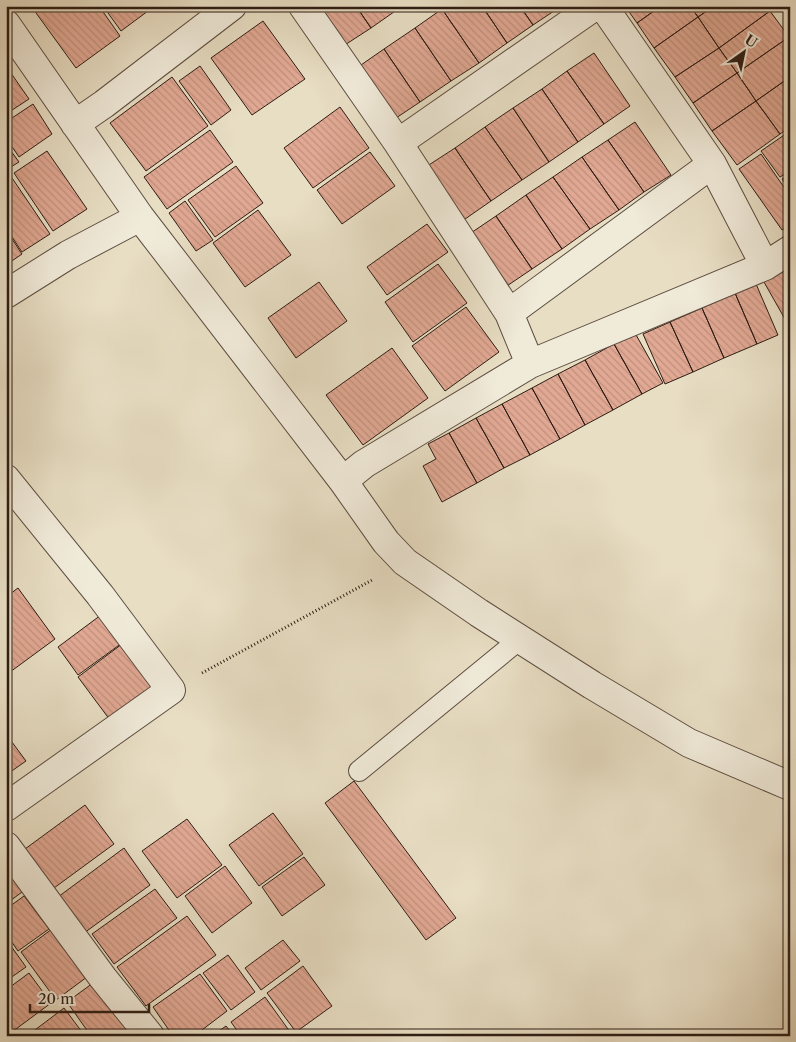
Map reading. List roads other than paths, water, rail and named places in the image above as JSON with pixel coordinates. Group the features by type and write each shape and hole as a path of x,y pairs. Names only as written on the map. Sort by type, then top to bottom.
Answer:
{"street":[{"path":"75,124 232,6"},
{"path":"303,6 398,143 509,313 530,364"},
{"path":"398,143 595,6"},
{"path":"604,6 712,164 765,266"},
{"path":"6,24 140,217 343,480 386,542 405,562 479,613 689,743 790,786"},
{"path":"509,313 712,164"},
{"path":"6,294 68,255 140,217"},
{"path":"343,480 364,464 530,364 765,266 790,250"},
{"path":"6,479 100,595 171,690 6,807"},
{"path":"6,846 103,978 150,1036"}],"lane":[{"path":"359,771 520,639"}]}
